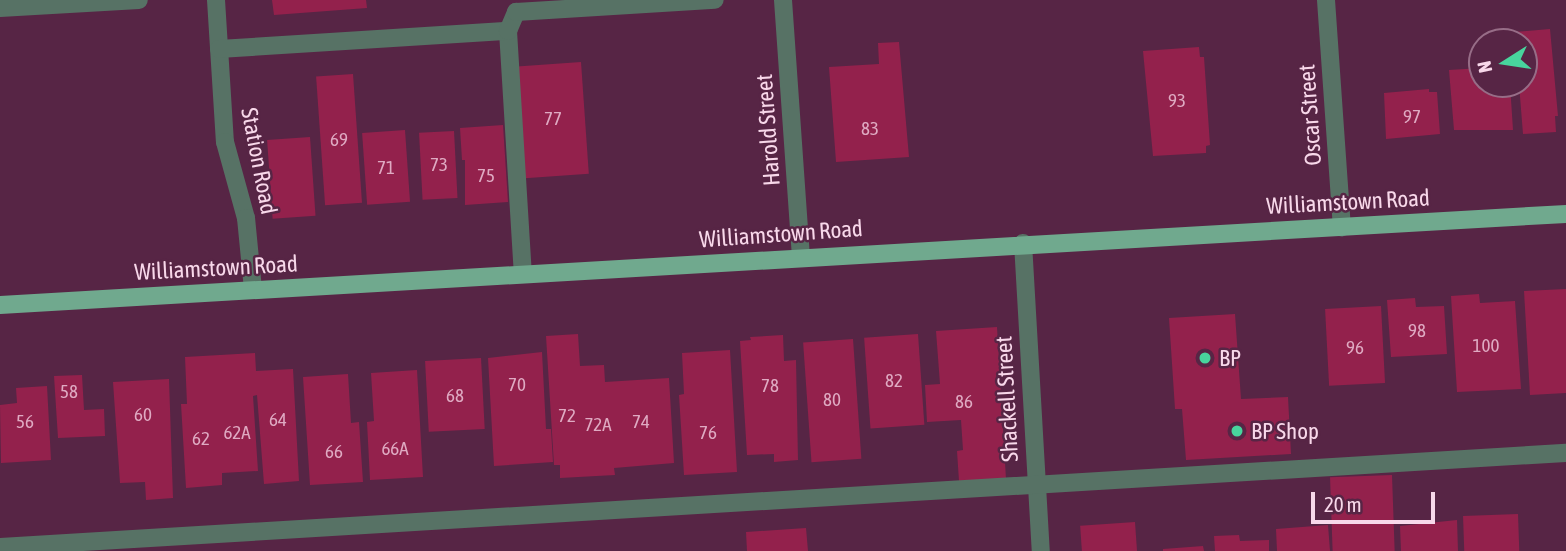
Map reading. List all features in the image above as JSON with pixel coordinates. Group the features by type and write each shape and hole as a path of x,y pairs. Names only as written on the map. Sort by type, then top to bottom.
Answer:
{"main road":[{"name":"Williamstown Road","path":"0,305 1023,243 1566,214"}],"street":[{"path":"0,8 139,0"},
{"name":"Station Road","path":"216,0 225,142 246,218 253,290"},
{"path":"523,274 508,31 514,6 715,0"},
{"name":"Harold Street","path":"783,0 801,257"},
{"name":"Oscar Street","path":"1326,0 1342,227"},
{"path":"219,49 508,31"},
{"name":"Shackell Street","path":"1023,243 1041,551"},
{"path":"0,547 1566,453"}],"building":[{"path":"272,0 366,0 367,8 274,15"},
{"path":"1550,29 1558,116 1555,116 1556,132 1523,134 1520,98 1538,98 1538,30"},
{"path":"899,42 909,157 836,162 829,67 879,64 878,43"},
{"path":"1199,47 1200,57 1204,57 1210,145 1206,146 1206,153 1153,156 1143,51"},
{"path":"581,62 589,174 525,178 517,66"},
{"path":"1468,69 1468,98 1511,98 1513,130 1454,130 1449,70"},
{"path":"353,74 362,203 325,205 316,77"},
{"path":"1429,89 1429,92 1437,92 1440,134 1386,139 1384,93"},
{"path":"503,125 508,202 465,205 465,160 462,160 460,128"},
{"path":"405,130 410,202 367,205 362,133"},
{"path":"454,131 458,198 423,200 419,133"},
{"path":"310,137 316,216 273,219 267,140"},
{"path":"1566,289 1566,393 1530,395 1524,291"},
{"path":"1479,294 1480,303 1515,301 1521,389 1457,392 1451,296"},
{"path":"1415,298 1416,307 1444,306 1447,354 1391,357 1387,300"},
{"path":"1381,306 1385,383 1329,386 1325,309"},
{"path":"1235,314 1241,399 1288,397 1291,454 1186,460 1182,409 1175,409 1169,318"},
{"path":"997,327 1006,479 959,481 957,451 963,450 961,420 927,422 925,385 940,384 936,331"},
{"path":"578,334 580,366 604,365 605,382 669,378 674,463 614,468 615,475 560,478 560,465 554,465 546,336"},
{"path":"918,334 924,425 870,429 864,338"},
{"path":"783,335 784,361 796,360 798,460 774,462 774,454 747,455 740,341 751,340 750,337"},
{"path":"853,339 861,459 811,462 803,342"},
{"path":"730,350 737,472 684,475 679,395 684,394 682,353"},
{"path":"542,352 546,429 551,429 553,462 494,466 488,358"},
{"path":"255,353 256,371 293,369 299,481 264,484 257,395 253,396 258,471 222,473 222,485 186,488 181,404 187,404 185,357"},
{"path":"481,358 485,429 429,432 425,361"},
{"path":"417,370 423,477 370,480 367,422 374,421 371,373"},
{"path":"348,374 351,423 359,422 363,482 310,485 303,377"},
{"path":"82,375 84,410 104,409 105,436 58,438 54,376"},
{"path":"169,379 173,498 146,500 145,482 120,483 113,382"},
{"path":"47,386 51,460 1,463 0,405 17,403 16,388"},
{"path":"1392,475 1395,551 1333,551 1330,477"},
{"path":"1518,514 1519,551 1464,551 1463,516"},
{"path":"1457,520 1458,551 1401,551 1400,526"},
{"path":"1135,522 1137,551 1082,551 1080,526"},
{"path":"1328,525 1330,551 1277,551 1276,529"},
{"path":"806,528 808,551 747,551 746,532"},
{"path":"1239,535 1240,541 1269,540 1269,551 1215,551 1214,536"},
{"path":"1203,546 1204,551 1163,551 1163,549"}],"place":[{"name":"BP","path":"1205,358"},
{"name":"BP Shop","path":"1237,431"}]}
